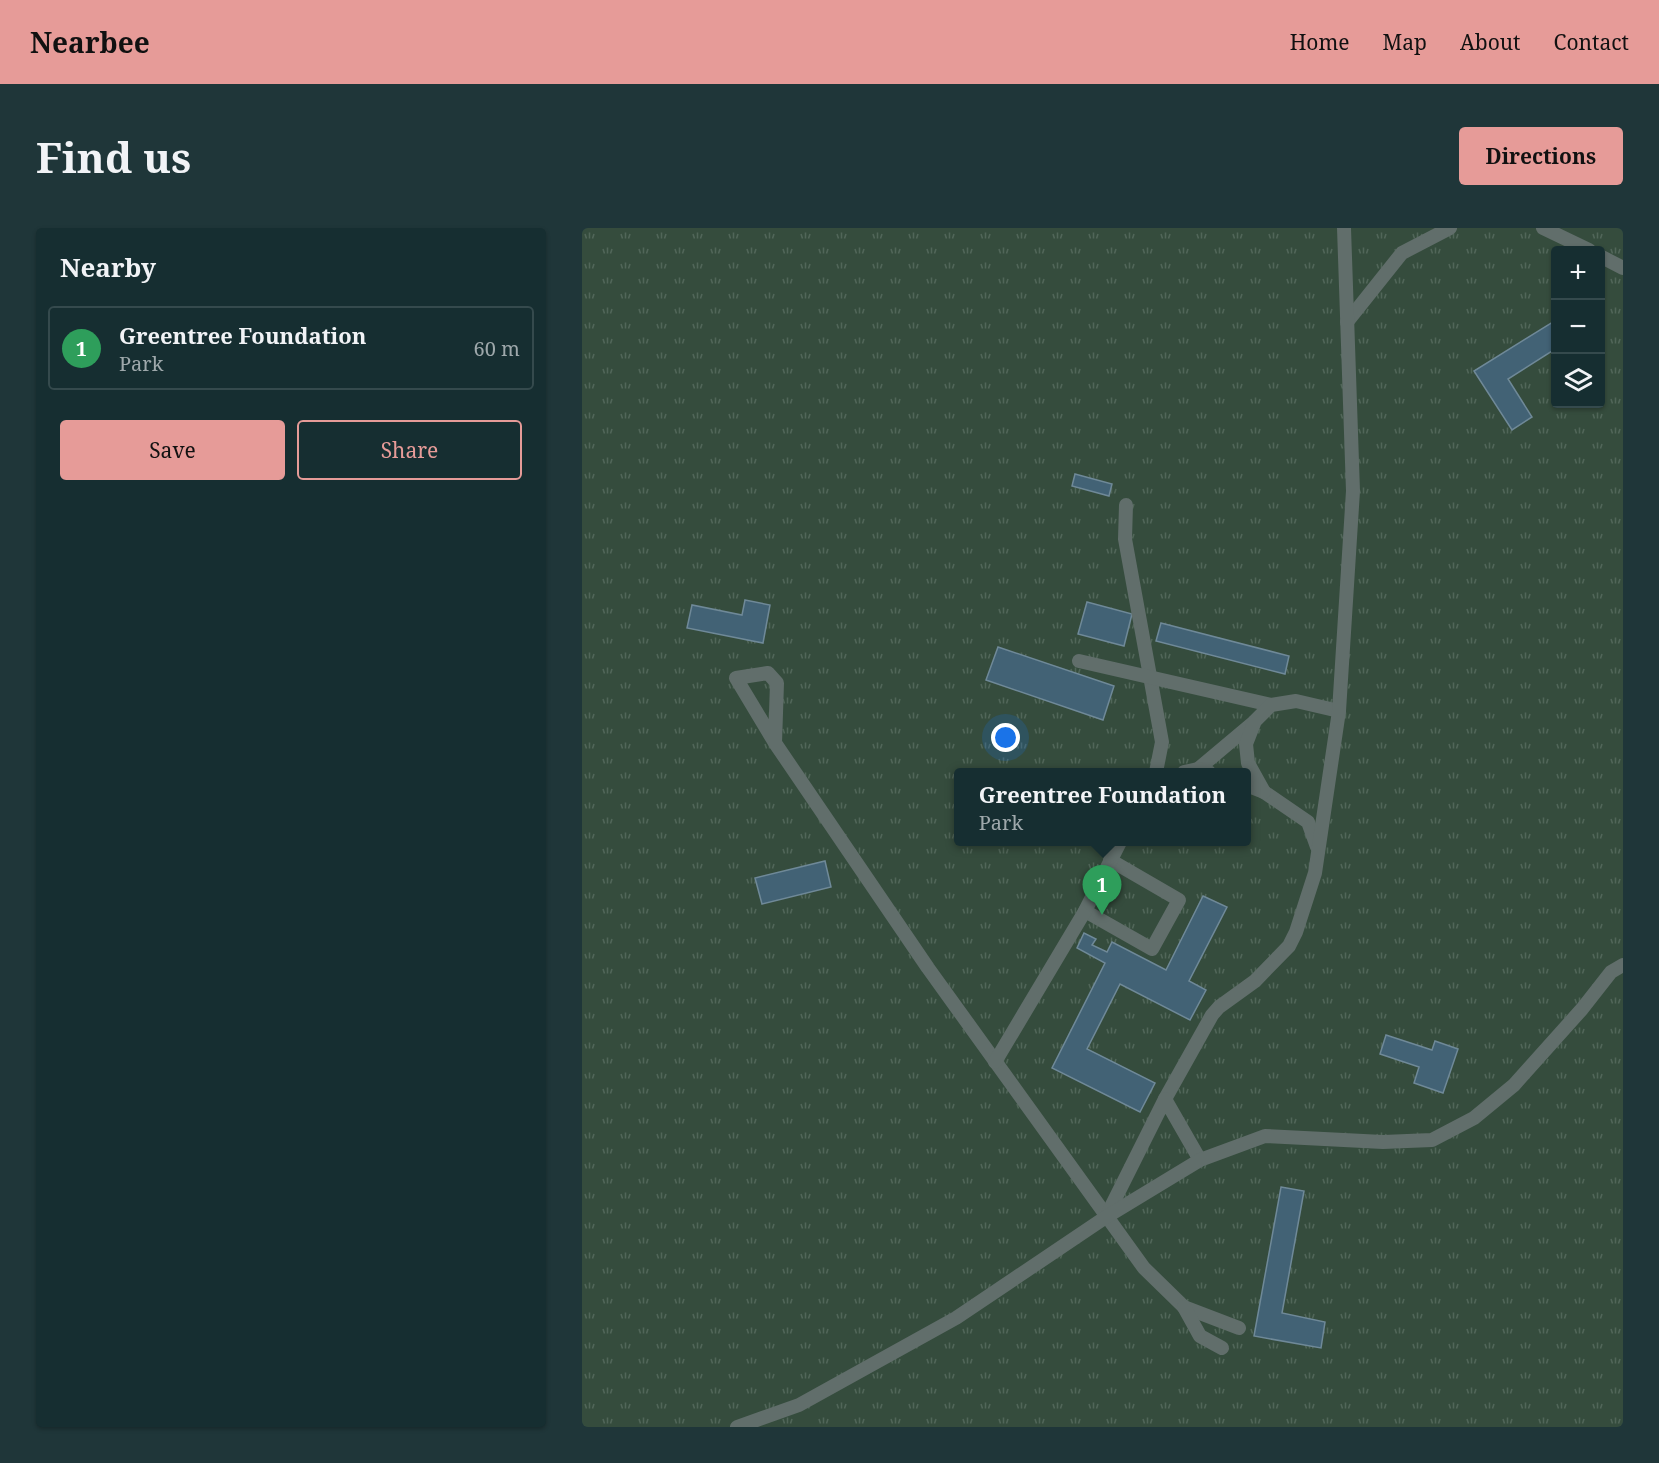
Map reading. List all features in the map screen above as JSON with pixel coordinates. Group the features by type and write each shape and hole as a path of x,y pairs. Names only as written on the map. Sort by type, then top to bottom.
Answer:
{"lane":[{"path":"1106,1217 1165,1099 1212,1015 1219,1007 1255,981 1289,946 1315,873 1339,711 1353,491 1344,228"},
{"path":"1347,322 1402,253 1450,228"},
{"path":"1543,228 1581,246"},
{"path":"1605,259 1623,268"},
{"path":"1126,505 1125,539 1162,742 1157,768"},
{"path":"1079,661 1271,705 1296,701 1339,711"},
{"path":"775,743 777,683 768,673 736,678 775,743 921,959 1106,1217 1144,1268 1184,1307 1200,1336 1222,1348"},
{"path":"1200,768 1271,705"},
{"path":"1251,768 1246,744 1255,721"},
{"path":"1251,768 1264,792"},
{"path":"1251,787 1264,792 1308,822 1318,849"},
{"path":"995,1062 1085,911 1118,846"},
{"path":"1085,911 1152,949 1179,900 1110,860"},
{"path":"737,1427 799,1405 956,1318 1106,1217 1200,1160 1265,1136 1383,1142 1432,1140 1474,1118 1514,1085 1582,1010 1611,972 1623,966"},
{"path":"1165,1099 1200,1160"},
{"path":"1184,1307 1239,1328"}],"green space":[{"path":"582,228 1623,228 1623,1427 582,1427"}],"building":[{"path":"1551,323 1551,352 1508,379 1532,417 1512,430 1474,371"},
{"path":"1075,474 1112,484 1109,496 1072,486"},
{"path":"745,600 770,605 763,643 687,628 692,605 742,615"},
{"path":"1087,602 1132,614 1124,646 1078,634"},
{"path":"1161,623 1289,656 1285,674 1156,641"},
{"path":"998,647 1114,686 1103,720 986,680"},
{"path":"825,861 831,887 762,904 755,878"},
{"path":"1203,896 1227,907 1189,981 1206,990 1190,1020 1120,984 1087,1049 1155,1083 1140,1112 1052,1068 1105,963 1077,948 1084,933 1096,939 1092,945 1107,952 1112,942 1166,970"},
{"path":"1386,1035 1432,1050 1435,1041 1458,1049 1443,1093 1414,1083 1419,1067 1380,1054"},
{"path":"1281,1187 1304,1191 1282,1313 1325,1322 1321,1348 1254,1336"}],"place":[{"name":"Greentree Foundation","path":"1102,915"}]}
